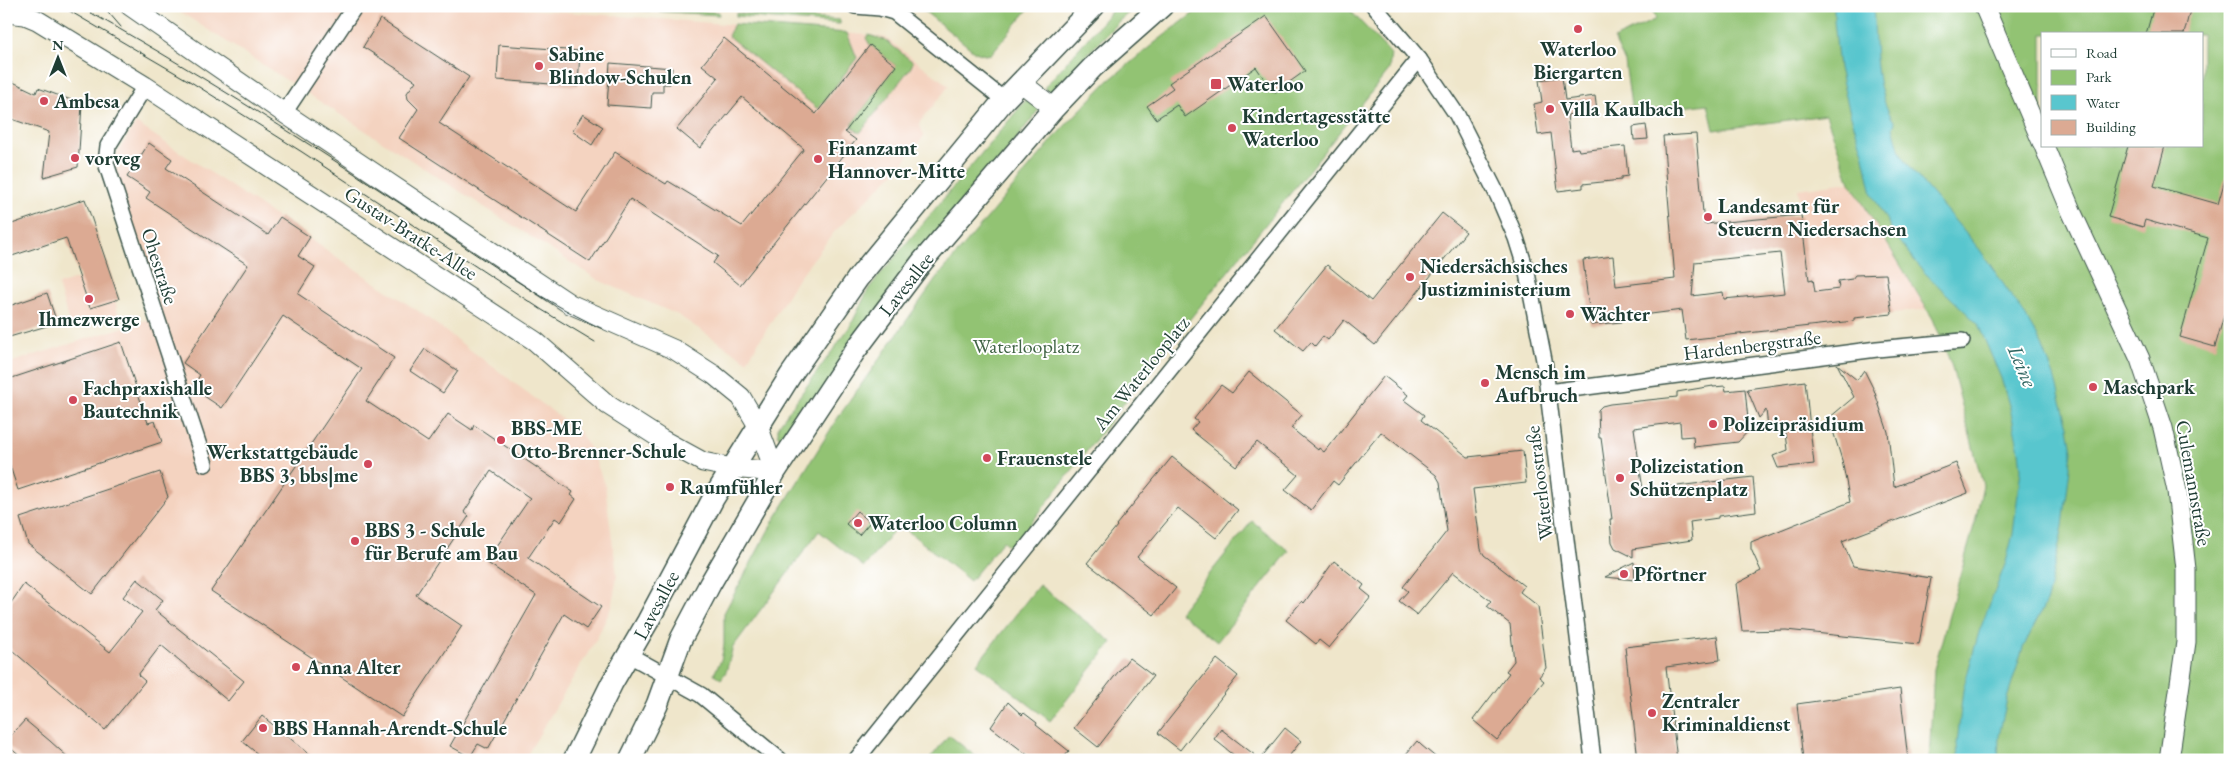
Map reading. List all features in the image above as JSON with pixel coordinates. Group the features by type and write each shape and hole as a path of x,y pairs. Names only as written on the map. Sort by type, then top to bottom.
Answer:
{"main road":[{"name":"Lavesallee","path":"574,760 612,683 713,499 758,426 858,278 1004,100 1094,6"},
{"name":"Lavesallee","path":"630,760 657,705 681,639 706,592 775,472 855,351 922,262 1054,108 1093,67 1162,6"}],"street":[{"name":"Gustav-Bratke-Allee","path":"130,6 284,113 570,304 675,350 714,375 741,397 758,426"},
{"path":"284,113 355,6"},
{"path":"855,6 880,7 894,12 1004,100"},
{"name":"Waterloostraße","path":"1374,6 1419,59 1457,114 1498,196 1516,238 1528,273 1537,316 1548,392 1593,760"},
{"path":"1984,6 2041,140"},
{"path":"1996,6 1999,40"},
{"name":"Gustav-Bratke-Allee","path":"22,10 145,86 535,341 616,410 661,439 703,462 732,468 775,472"},
{"name":"Am Waterlooplatz","path":"856,760 1419,59"},
{"path":"1020,82 1054,108"},
{"name":"Ohestraße","path":"145,86 108,146 106,163 205,464"},
{"name":"Culemannstraße","path":"2045,148 2072,213 2140,359 2163,428 2177,491 2186,569 2186,642 2169,760"},
{"name":"Hardenbergstraße","path":"1548,392 1877,349 1962,341"},
{"path":"758,426 775,472"},
{"path":"629,655 701,695 780,760"}],"shaded area":[{"path":"171,6 489,6 868,35 886,38 949,86 919,123 924,136 898,169 835,231 797,280 747,361 678,315 598,280"},
{"path":"136,123 421,313 580,432 593,454 605,486 617,575 612,606 597,638 524,760 6,760 6,364 159,316 115,173 116,155"},
{"path":"1850,182 1927,309 1854,318 1854,322 1843,324 1823,291 1815,292 1813,279 1809,280 1798,189"},
{"name":"Ihmezwerge","path":"109,269 118,314 71,329 58,285"}],"green space":[{"path":"617,6 719,12 719,15 619,9"},
{"path":"918,6 1031,6 991,54 985,55 975,52"},
{"path":"1116,6 1137,6 1120,20 1051,93 1044,88"},
{"name":"Waterlooplatz","path":"1203,6 1346,6 1391,54 1389,70 1154,364 1012,548 1003,541 970,581 899,524 864,567 819,531 733,647 726,672 721,679 714,674 721,660 724,645 724,613 774,520 839,416 936,279 1060,131 1108,81"},
{"name":"Maschpark","path":"1650,6 2230,6 2230,760 1929,760 1934,669 1975,522 1983,485 1951,364 1933,319 1850,182 1826,115 1714,130 1708,104 1632,113 1625,62 1614,39 1656,19"},
{"path":"736,13 840,20 840,24 736,16"},
{"path":"734,24 847,33 857,58 818,109 728,36"},
{"path":"868,35 885,40 913,62 860,133 852,127 853,122 896,66 870,45 866,38"},
{"path":"1031,94 1043,104 788,438 783,439 778,436 778,426 851,325 869,288"},
{"path":"1252,521 1289,551 1217,642 1179,612"},
{"path":"1039,585 1112,642 1050,721 977,664"},
{"path":"949,735 980,760 929,760"}],"water":[{"name":"Leine","path":"1834,6 1873,6 1875,51 1879,81 1888,110 1895,123 1893,127 1900,152 1915,174 1980,250 2026,317 2042,345 2054,376 2068,427 2072,451 2063,526 2047,600 2023,648 2007,699 1999,736 1998,760 1958,760 1957,744 1963,690 1979,632 2006,562 2013,534 2021,469 2011,412 2001,378 1978,324 1924,272 1897,239 1872,194 1863,152 1850,113 1839,68"}],"building":[{"path":"2154,6 2191,6 2184,32 2147,32"},
{"path":"1266,16 1305,71 1274,93 1256,67 1185,117 1177,105 1156,119 1147,106 1173,88 1169,83"},
{"path":"380,19 469,77 439,123 576,212 615,152 666,184 668,181 742,226 804,149 742,97 700,148 677,129 718,78 702,65 724,38 816,114 870,45 896,66 845,132 856,140 740,285 713,263 718,256 630,199 590,262 399,138 418,109 408,99 407,93 416,81 363,47"},
{"name":"Sabine Blindow-Schulen","path":"499,45 580,51 578,86 497,80"},
{"path":"610,63 672,68 670,84 663,84 663,92 652,92 651,108 607,105"},
{"path":"1562,77 1565,100 1595,96 1597,111 1567,115 1571,149 1578,148 1579,151 1625,146 1628,176 1621,177 1621,180 1583,184 1583,188 1558,191 1551,133 1538,135 1534,104 1542,102 1539,80"},
{"path":"13,82 36,93 38,88 82,104 78,167 44,177 49,132 6,117 6,84 12,86"},
{"path":"583,114 603,127 592,145 572,131"},
{"path":"1646,125 1648,139 1634,140 1633,127"},
{"path":"1696,134 1704,224 1801,215 1809,280 1813,279 1815,292 1839,289 1838,281 1852,279 1855,275 1886,274 1892,314 1854,318 1854,321 1686,340 1682,310 1620,318 1621,322 1591,325 1583,260 1613,256 1616,286 1675,279 1663,136","holes":["1780,253 1785,293 1724,299 1723,292 1692,296 1695,262"]},
{"path":"149,143 172,159 166,168 268,235 280,217 310,237 298,256 315,267 298,294 394,358 366,401 428,442 448,414 472,430 474,425 573,492 571,495 576,499 561,522 555,518 528,558 601,607 586,629 564,614 488,749 478,744 470,757 450,746 536,595 486,562 530,498 491,471 464,512 469,516 416,595 462,626 402,717 211,591 362,369 283,316 222,408 192,388 200,375 183,363 248,265 146,198 150,192 127,177"},
{"path":"2127,148 2164,148 2154,186 2218,204 2226,176 2230,176 2230,295 2215,347 2180,337 2208,238 2145,220 2143,227 2108,217"},
{"path":"85,199 119,299 90,308 66,238 6,258 6,226"},
{"name":"Niedersächsisches Justizministerium","path":"1442,213 1466,232 1375,345 1344,320 1328,340 1323,336 1315,346 1311,342 1303,351 1275,329 1327,265 1371,301"},
{"path":"47,293 57,323 6,338 6,307"},
{"name":"Fachpraxishalle Bautechnik","path":"121,342 148,423 155,421 162,442 18,490 6,454 6,380"},
{"path":"425,349 458,371 443,393 410,371"},
{"path":"1837,364 1857,380 1864,370 1874,390 1888,432 1894,487 1956,463 1968,493 1842,541 1853,566 1931,578 1919,644 1786,630 1742,631 1736,584 1761,571 1751,549 1751,542 1850,502 1842,460 1829,418 1854,397"},
{"path":"1249,372 1302,415 1291,428 1318,450 1319,448 1324,452 1384,376 1408,395 1404,400 1424,415 1421,420 1468,457 1523,451 1526,483 1473,489 1481,549 1484,555 1524,586 1520,592 1538,606 1546,668 1539,677 1544,681 1497,740 1473,720 1509,673 1506,671 1514,661 1510,624 1487,606 1491,601 1453,572 1417,615 1399,601 1408,591 1403,587 1447,531 1440,482 1436,475 1381,432 1338,485 1333,481 1311,510 1285,490 1298,475 1257,442 1236,466 1191,430 1198,422 1194,419 1221,385 1232,393"},
{"path":"1805,381 1814,464 1778,468 1773,456 1788,450 1785,425 1768,427 1766,410 1759,418 1747,389"},
{"path":"1725,386 1726,391 1745,389 1749,430 1738,442 1694,447 1693,436 1681,437 1680,422 1634,428 1643,490 1753,477 1756,511 1690,522 1692,540 1633,549 1633,557 1615,548 1612,542 1610,519 1612,519 1601,438 1599,438 1598,410 1602,406 1610,404 1677,397 1677,392"},
{"path":"1172,457 1238,510 1216,538 1178,508 1137,557 1176,588 1154,615 1087,563"},
{"path":"160,472 168,497 92,594 28,544 20,518"},
{"name":"Waterloo Column","path":"857,511 870,522 859,535 846,524"},
{"path":"1334,561 1364,585 1361,589 1371,597 1329,648 1319,640 1316,644 1286,620 1302,601 1304,603"},
{"name":"Pförtner","path":"1634,562 1635,580 1605,577"},
{"path":"137,579 163,600 155,610 244,681 228,701 161,645 138,675 145,681 105,730 6,645 6,610 24,584 110,652 142,612 123,597"},
{"name":"Zentraler Kriminaldienst","path":"1717,636 1720,660 1666,667 1677,760 1638,760 1625,647"},
{"path":"1129,658 1153,676 1098,747 1074,728"},
{"path":"1217,659 1238,676 1180,750 1158,733"},
{"path":"1900,689 1908,760 1803,760 1797,704"},
{"path":"1008,702 1022,715 1024,713 1037,723 1036,725 1069,751 1062,760 1034,760 991,727"},
{"path":"262,716 317,760 265,760 242,741"},
{"path":"25,720 71,760 24,760 6,744 6,741"},
{"path":"1285,728 1301,741 1286,760 1240,760 1214,739 1221,729 1260,759"},
{"path":"1417,741 1421,745 1439,760 1401,760"}],"tram line":[{"path":"61,6 191,82 302,152 542,310 595,342"},
{"path":"79,6 280,126 524,285 576,316 603,329"},
{"path":"103,6 121,27"}],"place":[{"name":"Waterloo Biergarten","path":"1578,29"},
{"name":"Sabine Blindow-Schulen","path":"539,66"},
{"name":"Waterloo","path":"1216,84"},
{"name":"Ambesa","path":"44,101"},
{"name":"Villa Kaulbach","path":"1550,109"},
{"name":"Kindertagesstätte Waterloo","path":"1232,128"},
{"name":"vorveg","path":"75,158"},
{"name":"Finanzamt Hannover-Mitte","path":"818,159"},
{"name":"Landesamt für Steuern Niedersachsen","path":"1708,217"},
{"name":"Niedersächsisches Justizministerium","path":"1410,277"},
{"name":"Ihmezwerge","path":"89,299"},
{"name":"Wächter","path":"1570,314"},
{"name":"Mensch im Aufbruch","path":"1485,383"},
{"name":"Maschpark","path":"2093,387"},
{"name":"Fachpraxishalle Bautechnik","path":"73,400"},
{"name":"Polizeipräsidium","path":"1713,424"},
{"name":"BBS-ME Otto-Brenner-Schule","path":"501,440"},
{"name":"Frauenstele","path":"987,458"},
{"name":"Werkstattgebäude BBS 3, bbs|me","path":"368,464"},
{"name":"Polizeistation Schützenplatz","path":"1620,478"},
{"name":"Raumfühler","path":"670,487"},
{"name":"Waterloo Column","path":"858,523"},
{"name":"BBS 3 - Schule für Berufe am Bau","path":"355,541"},
{"name":"Pförtner","path":"1624,574"},
{"name":"Anna Alter","path":"296,667"},
{"name":"Zentraler Kriminaldienst","path":"1652,713"},
{"name":"BBS Hannah-Arendt-Schule","path":"263,728"}]}
